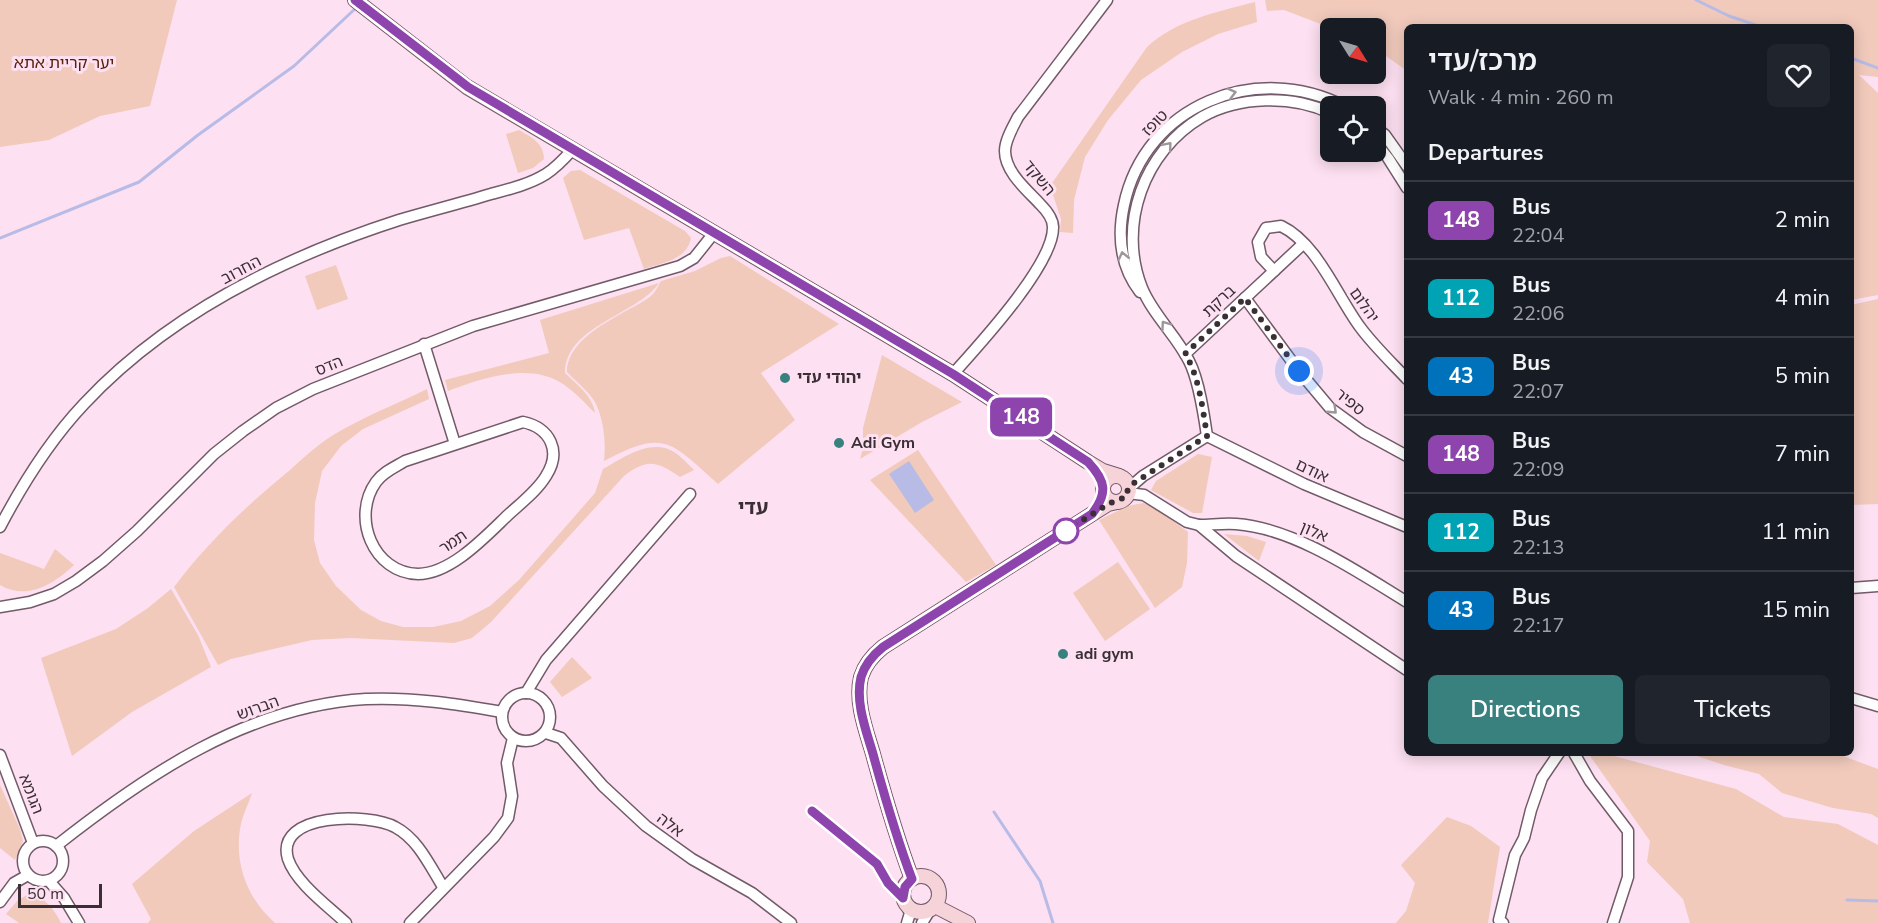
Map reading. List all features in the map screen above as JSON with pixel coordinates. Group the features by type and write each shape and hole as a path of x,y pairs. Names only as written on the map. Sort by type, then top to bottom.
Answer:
{"street":[{"path":"355,0 468,87 953,374 1103,471 1123,488"},
{"name":"השקד","path":"953,374 1016,298 1038,267 1050,244 1052,220 1018,181 1009,166 1005,151 1010,132 1018,117 1107,0"},
{"name":"טופז","path":"1207,436 1190,362 1152,306 1138,290 1125,265 1120,230 1126,194 1133,174 1143,158 1168,127 1198,105 1235,92 1279,89 1297,90 1320,97"},
{"name":"טופז","path":"1152,306 1142,287 1136,267 1133,246 1135,214 1144,180 1153,165 1177,136 1203,116 1238,104 1279,100 1320,110"},
{"path":"1386,138 1404,162"},
{"name":"החרוב","path":"0,527 15,498 39,461 83,404 116,373 184,321 259,276 309,253 399,220 532,181 552,170 573,149"},
{"path":"1386,156 1404,183"},
{"name":"יהלום","path":"1274,271 1261,258 1258,242 1266,228 1281,226 1296,236 1317,260 1360,328 1404,376"},
{"name":"הדס","path":"0,607 30,602 54,594 103,561 214,454 276,408 313,389 473,326 680,266 694,258 714,233"},
{"path":"1274,271 1303,244"},
{"name":"ברקת","path":"1185,354 1274,271"},
{"name":"ספיר","path":"1245,298 1299,371 1330,408 1364,432 1404,454"},
{"path":"424,344 455,444"},
{"name":"תמר","path":"522,422 535,425 551,440 552,462 548,475 539,486 464,555 434,571 420,574 407,573 380,556 369,539 365,507 370,493 377,481 389,470 405,461 455,444 522,422"},
{"path":"1088,462 1098,473 1108,500 1123,488 1207,436"},
{"name":"אודם","path":"1207,436 1304,484 1404,526"},
{"path":"1092,514 1101,502 1103,489 1110,477 1123,488 1144,495 1187,522 1198,525 1236,556 1404,668"},
{"path":"912,879 891,823 861,709 861,676 866,666 883,647 1108,504 1123,488"},
{"path":"526,693 546,660 690,494"},
{"name":"אלון","path":"1198,525 1235,524 1284,536 1337,559 1404,600"},
{"path":"1854,588 1878,586"},
{"path":"526,693 542,698 551,713 550,725 546,733 531,742 513,738 503,724 502,712 506,704 512,698 526,693"},
{"name":"הברוש","path":"56,846 123,794 178,760 229,735 297,710 367,699 444,702 502,712"},
{"path":"1854,699 1878,706"},
{"name":"אלה","path":"546,733 561,738 628,811 662,838 692,860 752,892 791,923"},
{"path":"410,923 494,837 508,818 512,796 507,763 513,738"},
{"name":"הגומא","path":"0,755 33,843"},
{"path":"1503,923 1499,920 1515,855 1524,838 1542,778 1557,756"},
{"path":"1576,756 1590,781 1628,831 1628,877 1614,923"},
{"path":"812,811 877,864 888,883 905,902 918,912 932,908 968,923"},
{"path":"346,923 295,873 288,859 286,849 288,838 294,831 305,825 337,819 370,819 382,822 405,834 418,847 443,888"},
{"path":"45,841 56,846 63,856 62,868 55,878 38,881 28,875 23,858 33,843 45,841"},
{"path":"0,902 14,883 28,875"},
{"path":"907,923 910,913 905,902 905,887 912,879 923,876 933,881 939,891 938,902 922,923"},
{"path":"49,880 64,898 79,923"}],"green space":[{"name":"יער קריית אתא","path":"0,0 177,0 150,106 100,116 49,140 0,147"},
{"path":"1265,0 1878,0 1878,77 1859,75 1878,93 1878,295 1854,299 1854,24 1404,24 1404,69 1386,56 1386,18 1320,18 1320,24 1284,10 1267,11"},
{"path":"1255,2 1257,22 1218,34 1182,52 1141,80 1108,120 1085,157 1074,200 1073,233 1060,232 1061,219 1050,186 1147,47 1158,38 1184,24"},
{"path":"519,130 539,145 544,159 533,168 518,173 506,134"},
{"path":"580,170 685,231 691,238 689,245 679,256 644,269 629,228 584,240 563,178 571,171"},
{"path":"730,256 839,324 761,373 795,420 718,484 689,458 666,444 641,445 604,461 604,432 601,418 596,404 587,391 567,372 569,359 586,337 649,297 661,281 695,271"},
{"path":"336,265 348,299 317,310 305,276"},
{"path":"659,283 635,304 589,332 568,357 565,373 588,396 595,413 563,384 550,377 536,374 506,374 448,391 445,380 549,353 540,320"},
{"path":"1878,299 1878,504 1854,505 1854,304"},
{"path":"882,355 962,402 922,422 860,459 863,449 863,428"},
{"path":"427,389 429,399 363,429 341,446 322,471 315,503 314,540 320,563 336,586 361,610 381,621 403,627 433,627 461,621 490,606 519,580 595,493 603,469 626,456 643,449 660,447 675,453 694,470 680,477 658,465 646,464 624,476 491,622 472,638 454,643 350,638 312,640 231,659 218,665 174,587 228,525 314,449 351,425"},
{"path":"918,450 996,565 966,582 870,480"},
{"path":"1198,454 1212,457 1202,513 1193,513 1151,490 1156,481"},
{"path":"1143,503 1154,507 1188,532 1187,563 1182,587 1155,608 1099,520 1128,506"},
{"path":"1224,534 1247,536 1266,542 1259,561"},
{"path":"55,549 74,565 49,584 30,591 10,590 0,585 0,553 44,569"},
{"path":"1118,562 1150,609 1105,641 1073,593"},
{"path":"171,589 198,635 211,667 132,712 72,756 41,658 116,629 148,608"},
{"path":"572,657 592,678 562,697 550,682"},
{"path":"1590,756 1614,756 1736,789 1784,817 1838,824 1878,845 1878,923 1690,923 1683,899 1647,862 1650,841"},
{"path":"1697,756 1843,756 1878,769 1878,818 1871,814 1833,808 1782,793 1759,774"},
{"path":"0,785 23,841 15,860 0,848"},
{"path":"252,793 241,824 239,852 241,865 244,878 257,903 275,923 148,923 151,919 132,884 194,831"},
{"path":"1447,817 1471,826 1500,847 1488,923 1396,923 1406,911 1415,883 1401,865"},
{"path":"29,894 48,904 61,923 19,923 6,914 18,900"}],"water":[{"path":"909,461 934,500 915,513 889,474"}],"waterway":[{"path":"1696,0 1729,16 1753,24"},
{"path":"0,238 139,182 198,135 294,66 357,7"},
{"path":"1854,59 1878,68"},
{"path":"994,812 1040,881 1053,923"},
{"path":"1847,900 1878,901"}],"bus line":[{"name":"148","path":"355,0 468,87 953,374 1088,462 1101,478 1102,498 1092,514 883,647 873,656 861,676 861,709 891,823 912,879 905,887 903,898 888,883 877,864 812,811"}],"place":[{"name":"יהודי עדי","path":"785,378"},
{"name":"Adi Gym","path":"839,443"},
{"name":"adi gym","path":"1063,654"}],"district":[{"name":"עדי","path":"753,507"}],"route":[{"path":"1066,531 1108,504 1121,501 1128,494 1128,489 1143,476 1207,436 1190,362 1185,354 1245,298 1299,371"}]}
